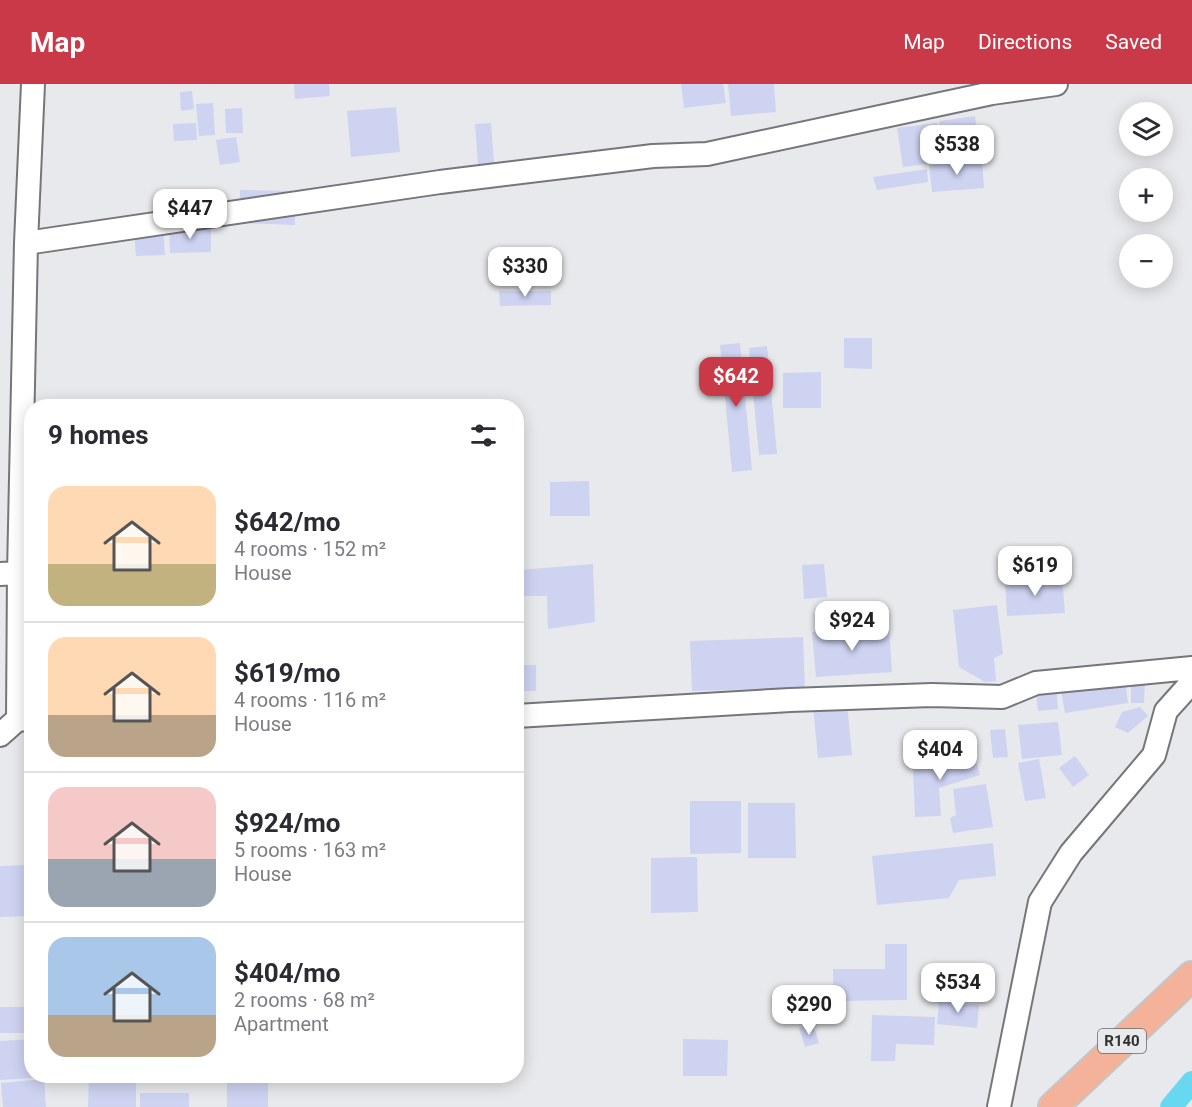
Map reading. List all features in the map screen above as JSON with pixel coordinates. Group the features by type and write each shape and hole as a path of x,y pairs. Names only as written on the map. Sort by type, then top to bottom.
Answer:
{"main road":[{"name":"R140","path":"1053,1107 1192,976"}],"street":[{"path":"24,711 9,574 33,84"},
{"path":"26,243 440,182 653,156 707,154 992,93 1056,84"},
{"path":"524,716 790,700 932,695 1002,697 1035,682 1192,668"},
{"path":"999,1107 1040,902 1071,853 1154,755 1166,711 1192,682"},
{"path":"0,735 24,721"}],"building":[{"path":"294,84 329,84 330,96 295,99"},
{"path":"681,84 723,84 726,103 684,108"},
{"path":"728,84 774,84 776,112 731,116"},
{"path":"192,91 194,109 181,111 180,92"},
{"path":"213,103 215,135 199,136 196,104"},
{"path":"396,107 400,152 351,157 347,111"},
{"path":"242,108 243,133 226,133 225,109"},
{"path":"975,116 979,151 944,156 939,121"},
{"path":"196,123 197,140 174,141 173,124"},
{"path":"491,123 494,163 478,164 475,124"},
{"path":"937,123 942,162 903,167 897,128"},
{"path":"236,137 240,162 220,165 216,140"},
{"path":"982,161 984,188 932,192 929,165"},
{"path":"927,169 928,182 877,190 873,177"},
{"path":"240,190 295,191 295,225 240,223"},
{"path":"169,227 211,227 211,252 170,253"},
{"path":"163,228 165,255 136,256 134,230"},
{"path":"499,291 551,291 551,305 500,306"},
{"path":"844,338 872,338 872,369 844,368"},
{"path":"740,343 752,470 732,472 720,345"},
{"path":"767,346 777,454 759,455 749,348"},
{"path":"821,372 821,408 783,408 783,373"},
{"path":"589,481 590,516 550,516 550,482"},
{"path":"593,564 595,622 548,629 547,596 524,596 524,570"},
{"path":"824,564 827,597 804,599 802,565"},
{"path":"1062,577 1065,613 1007,616 1005,581"},
{"path":"997,605 1003,654 994,658 996,681 985,682 959,667 953,610"},
{"path":"889,627 892,672 816,677 812,632"},
{"path":"803,637 805,688 692,691 690,641"},
{"path":"524,665 536,665 536,691 524,691"},
{"path":"1131,680 1145,680 1144,703 1131,703"},
{"path":"1125,681 1128,703 1065,713 1061,691"},
{"path":"1056,683 1058,709 1038,711 1035,686"},
{"path":"847,703 852,755 818,758 813,706"},
{"path":"1140,707 1148,716 1128,733 1115,727 1122,712"},
{"path":"1058,722 1062,755 1022,759 1018,725"},
{"path":"1005,729 1008,757 993,758 990,730"},
{"path":"973,750 980,775 939,788 941,816 915,817 913,768"},
{"path":"1075,756 1089,775 1073,787 1059,768"},
{"path":"1039,759 1046,798 1025,801 1018,763"},
{"path":"986,784 993,827 953,833 950,818 956,815 953,789"},
{"path":"690,801 741,801 741,853 690,854"},
{"path":"748,803 795,803 796,858 748,858"},
{"path":"993,843 996,876 959,880 949,898 877,905 872,856"},
{"path":"697,857 698,912 651,913 651,858"},
{"path":"24,865 24,916 0,917 0,866"},
{"path":"885,944 907,944 907,1000 834,1001 833,969 885,969"},
{"path":"939,1001 979,1005 977,1028 937,1024"},
{"path":"0,1007 24,1007 24,1033 0,1033"},
{"path":"872,1015 935,1017 934,1045 896,1044 895,1061 871,1061"},
{"path":"813,1024 819,1043 805,1047 799,1028"},
{"path":"683,1039 728,1040 727,1076 683,1076"},
{"path":"24,1040 24,1079 0,1080 0,1041"},
{"path":"24,1081 24,1083 44,1083 46,1107 3,1107 1,1083"},
{"path":"89,1083 136,1083 136,1107 88,1107"},
{"path":"227,1083 268,1083 268,1107 227,1107"},
{"path":"140,1093 189,1093 189,1107 140,1107"}],"waterway":[{"path":"1171,1107 1192,1082"}]}
